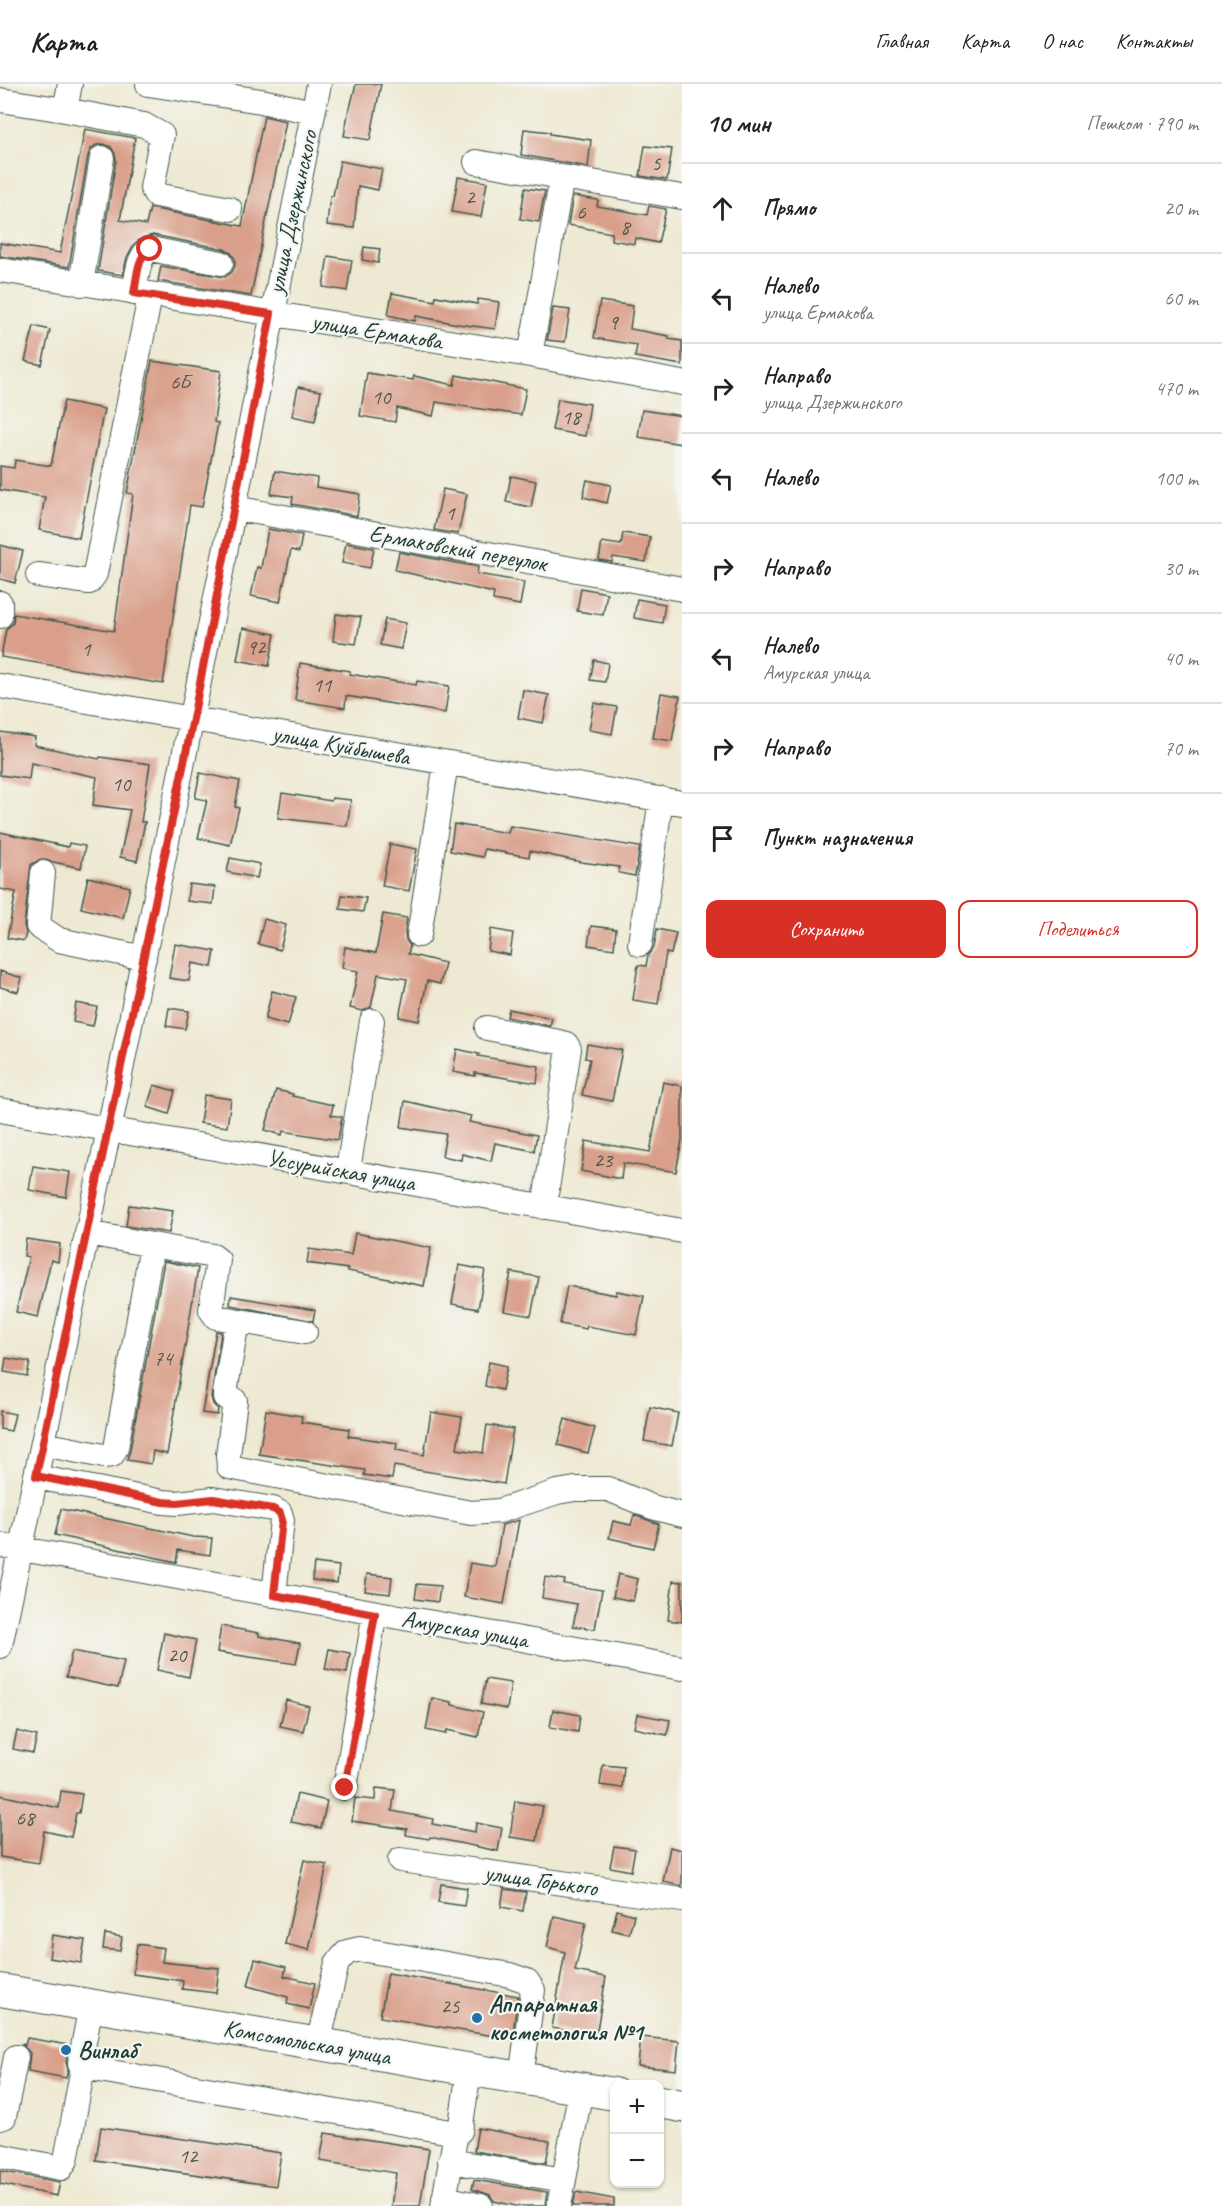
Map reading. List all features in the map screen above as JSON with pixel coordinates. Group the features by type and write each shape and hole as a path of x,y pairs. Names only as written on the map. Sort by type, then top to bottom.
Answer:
{"main road":[{"name":"Комсомольская улица","path":"0,1990 610,2093"},
{"path":"664,2103 682,2106"}],"street":[{"path":"64,110 70,84"},
{"path":"148,84 261,101 313,112"},
{"name":"улица Дзержинского","path":"0,1646 10,1547 36,1476 43,1444 193,719 271,314 319,84"},
{"path":"0,100 144,125 162,135 152,189 156,195 230,210"},
{"path":"81,284 102,158"},
{"path":"476,162 682,196"},
{"path":"530,355 562,177"},
{"path":"38,574 89,582 95,573 142,294 144,252 150,249 221,263"},
{"name":"улица Ермакова","path":"0,270 530,355 682,383"},
{"name":"Ермаковский переулок","path":"234,508 682,589"},
{"path":"0,603 0,616"},
{"name":"улица Куйбышева","path":"0,686 671,801"},
{"path":"419,935 446,763"},
{"path":"640,944 671,801"},
{"path":"43,873 38,926 59,940 144,958"},
{"path":"348,1170 372,1021"},
{"path":"488,1028 559,1042 566,1044 569,1049 544,1207"},
{"name":"Уссурийская улица","path":"0,1110 348,1170 544,1207 681,1225"},
{"path":"87,1233 213,1256 218,1260 212,1314 216,1317 305,1332"},
{"path":"43,1444 104,1456 112,1455 116,1448 152,1245"},
{"path":"237,1321 225,1393 225,1397 235,1401 229,1467 471,1512 499,1510 557,1492 575,1489 608,1489 652,1507 682,1515"},
{"path":"36,1476 163,1502 177,1503 213,1499 273,1509 280,1513 282,1520 274,1595"},
{"name":"Амурская улица","path":"10,1547 682,1668"},
{"path":"345,1788 375,1614"},
{"name":"улица Горького","path":"400,1860 682,1900"},
{"path":"318,2044 337,1963 347,1952 360,1949 510,1974 526,1981 533,1990 521,2078"},
{"path":"0,2156 61,2168 66,2160 83,2067 80,2063 91,2005"},
{"path":"0,2118 4,2117 15,2057"},
{"path":"83,2067 456,2133"},
{"path":"469,2070 460,2131 456,2133 443,2202 481,2206"},
{"path":"560,2206 581,2089"},
{"path":"450,2161 564,2180"}],"building":[{"path":"356,84 381,84 370,140 344,136"},
{"path":"264,116 286,121 251,296 158,281 161,266 225,277 232,272 235,259 224,249 153,235 142,238 134,244 127,257 123,275 98,271 116,160 111,147 104,144 96,145 88,156 69,267 0,256 0,243 60,253 85,129 135,138 120,220 146,225 150,208 242,226"},
{"path":"524,129 591,140 588,167 521,155"},
{"path":"645,146 672,149 667,180 640,176"},
{"path":"340,161 382,169 378,190 358,186 354,228 327,225 330,196 333,196"},
{"path":"458,177 487,182 481,217 452,212"},
{"path":"525,188 545,191 539,222 520,219"},
{"path":"573,196 598,200 597,206 647,215 649,206 666,209 658,243 635,238 634,244 611,240 612,233 568,225"},
{"path":"364,247 380,249 378,263 362,260"},
{"path":"328,256 352,260 347,291 323,287"},
{"path":"392,293 435,301 436,296 477,304 478,299 499,302 495,329 416,316 415,321 388,315"},
{"path":"600,301 633,306 630,329 669,336 669,339 682,341 682,365 635,357 637,345 594,338"},
{"path":"553,308 570,310 565,342 547,340"},
{"path":"34,326 50,330 42,365 25,361"},
{"path":"152,361 221,371 214,422 218,423 202,507 190,505 163,684 1,657 6,629 13,623 14,614 114,631 133,494 127,493"},
{"path":"367,373 413,380 414,376 454,385 456,375 526,389 521,415 436,402 433,416 397,408 395,422 360,416"},
{"path":"298,387 321,391 315,421 292,416"},
{"path":"558,399 590,404 585,436 552,430"},
{"path":"64,401 104,409 79,538 39,530 45,497 0,490 0,466 14,468 15,460 51,466"},
{"path":"642,410 682,416 682,444 638,437"},
{"path":"275,471 317,478 316,487 360,494 357,516 292,504 293,497 271,494"},
{"path":"511,476 536,481 531,507 506,502"},
{"path":"587,480 611,485 607,503 583,497"},
{"path":"443,489 467,494 458,534 434,530"},
{"path":"268,529 302,535 299,552 291,550 280,602 251,596 257,567 261,568"},
{"path":"623,533 650,537 646,562 613,557 612,562 599,560 602,542 621,545"},
{"path":"346,543 374,548 370,568 342,563"},
{"path":"0,545 23,551 15,583 0,579"},
{"path":"399,552 478,567 477,574 524,582 520,605 493,600 494,593 395,570"},
{"path":"581,588 607,593 603,615 577,611"},
{"path":"637,599 665,604 662,623 634,618"},
{"path":"336,614 361,617 356,644 333,641"},
{"path":"385,619 406,623 401,649 380,645"},
{"path":"243,628 275,634 269,666 237,660"},
{"path":"594,660 608,663 605,682 590,680"},
{"path":"300,663 416,685 417,681 449,686 445,713 346,696 345,708 295,700"},
{"path":"523,690 549,695 543,723 518,718"},
{"path":"661,693 680,696 672,741 653,738"},
{"path":"594,703 617,707 612,734 589,730"},
{"path":"0,732 35,737 34,745 99,759 100,757 150,764 141,822 145,822 137,861 120,857 130,810 93,805 97,777 31,763 29,779 0,775"},
{"path":"200,773 240,781 235,807 239,808 230,845 198,838 207,800 195,798"},
{"path":"282,793 331,801 332,798 351,800 347,826 278,818"},
{"path":"454,824 508,833 510,826 640,847 635,876 619,873 619,867 581,862 530,851 529,857 484,849 483,857 450,851"},
{"path":"0,832 68,847 69,843 85,846 81,868 40,859 31,865 24,941 7,938 16,892 0,889"},
{"path":"390,844 417,849 409,891 382,886"},
{"path":"230,858 260,864 257,878 227,872"},
{"path":"88,877 130,887 123,918 81,908"},
{"path":"189,884 215,887 213,904 187,901"},
{"path":"342,895 366,898 363,912 340,909"},
{"path":"383,914 407,918 405,933 410,946 408,954 445,963 440,984 427,981 419,1021 399,1017 407,979 378,974 371,1007 363,1011 350,1008 358,971 342,968 345,947 376,953"},
{"path":"264,919 286,925 280,950 258,944"},
{"path":"591,926 616,929 614,949 588,945"},
{"path":"491,929 513,933 510,955 488,951"},
{"path":"657,929 676,933 671,954 666,953 658,1004 633,1000 638,965 646,966 648,955 654,947"},
{"path":"175,944 215,951 212,967 192,963 189,981 169,978"},
{"path":"0,971 22,978 18,992 0,987"},
{"path":"272,991 296,997 288,1025 265,1019"},
{"path":"76,1003 97,1007 93,1026 73,1022"},
{"path":"169,1008 189,1011 185,1029 166,1026"},
{"path":"509,1009 552,1018 550,1026 507,1017"},
{"path":"587,1044 622,1050 612,1101 582,1095 590,1059 585,1058"},
{"path":"457,1049 479,1054 478,1056 539,1066 537,1083 475,1073 475,1076 453,1072"},
{"path":"663,1082 682,1086 682,1140 676,1172 623,1163 621,1179 581,1171 586,1141 650,1152"},
{"path":"154,1085 175,1091 169,1114 147,1107"},
{"path":"276,1090 333,1105 331,1115 342,1117 338,1140 283,1131 282,1135 265,1130"},
{"path":"204,1095 231,1099 227,1127 200,1123"},
{"path":"405,1101 471,1116 469,1122 537,1135 534,1151 495,1143 491,1161 462,1154 461,1160 442,1156 446,1134 401,1127"},
{"path":"33,1166 70,1172 66,1197 29,1190"},
{"path":"129,1205 173,1211 169,1233 126,1226"},
{"path":"355,1233 431,1248 424,1286 348,1271 348,1269 307,1263 309,1249 351,1255"},
{"path":"26,1239 60,1244 58,1262 51,1260 38,1317 16,1312 29,1257 24,1256"},
{"path":"164,1261 198,1268 167,1454 153,1451 151,1464 127,1460"},
{"path":"459,1265 485,1270 478,1309 452,1304"},
{"path":"511,1272 539,1277 531,1316 504,1311"},
{"path":"567,1286 616,1295 616,1291 644,1296 636,1335 587,1326 586,1329 560,1324"},
{"path":"231,1296 315,1310 313,1321 230,1305"},
{"path":"216,1331 221,1332 211,1397 218,1409 217,1415 202,1413"},
{"path":"6,1358 30,1362 27,1376 4,1372"},
{"path":"489,1362 507,1366 502,1390 485,1386"},
{"path":"650,1407 678,1413 672,1446 644,1441"},
{"path":"266,1410 302,1416 301,1422 349,1429 348,1436 397,1443 396,1450 424,1455 431,1412 462,1417 457,1449 483,1453 487,1425 513,1429 504,1484 394,1466 392,1479 364,1475 365,1470 259,1454"},
{"path":"0,1411 15,1414 11,1431 0,1429"},
{"path":"565,1419 595,1428 588,1453 558,1445"},
{"path":"61,1509 193,1537 212,1538 210,1555 178,1550 176,1562 55,1535"},
{"path":"634,1515 659,1524 653,1548 609,1538 613,1521 631,1525"},
{"path":"519,1520 504,1604 464,1597 470,1563 495,1567 502,1525"},
{"path":"314,1563 339,1566 337,1583 312,1580"},
{"path":"367,1574 392,1577 390,1594 365,1591"},
{"path":"618,1574 638,1579 633,1601 613,1597"},
{"path":"545,1577 565,1580 564,1584 602,1590 595,1629 573,1626 577,1604 542,1598"},
{"path":"673,1581 682,1582 682,1622 668,1620"},
{"path":"417,1584 440,1586 438,1602 415,1599"},
{"path":"221,1626 300,1643 296,1664 217,1652"},
{"path":"164,1633 196,1640 189,1677 157,1670"},
{"path":"329,1649 350,1653 347,1673 325,1669"},
{"path":"72,1651 124,1661 118,1688 66,1677"},
{"path":"486,1679 511,1683 507,1709 481,1704"},
{"path":"432,1698 483,1712 478,1737 447,1730 446,1734 426,1730"},
{"path":"286,1700 309,1706 303,1731 280,1726"},
{"path":"553,1710 580,1715 578,1732 550,1727"},
{"path":"637,1714 670,1720 667,1735 634,1728"},
{"path":"17,1731 37,1736 33,1753 13,1749"},
{"path":"603,1765 624,1767 622,1788 600,1785"},
{"path":"376,1788 395,1790 392,1811 433,1819 432,1824 475,1832 476,1823 502,1828 498,1851 430,1837 429,1839 406,1835 407,1829 352,1821 355,1798 375,1800"},
{"path":"61,1791 82,1794 79,1813 76,1813 71,1837 44,1831 39,1863 0,1857 0,1795 59,1808"},
{"path":"297,1794 327,1801 321,1828 291,1822"},
{"path":"515,1801 543,1806 537,1841 510,1837"},
{"path":"614,1846 635,1849 631,1871 610,1867"},
{"path":"670,1847 682,1850 682,1886 663,1882"},
{"path":"304,1860 327,1865 309,1950 285,1944"},
{"path":"441,1884 467,1888 464,1906 438,1902"},
{"path":"504,1889 526,1892 523,1911 501,1907"},
{"path":"617,1910 634,1915 629,1934 612,1930"},
{"path":"554,1916 586,1923 575,1971 606,1977 596,2036 552,2028 565,1952 547,1947"},
{"path":"105,1934 122,1937 120,1951 103,1949"},
{"path":"52,1935 85,1940 81,1963 49,1958"},
{"path":"137,1944 164,1948 162,1962 219,1968 216,1993 182,1989 183,1981 133,1974"},
{"path":"255,1959 286,1967 284,1976 315,1983 309,2009 287,2004 288,1997 248,1986"},
{"path":"388,1973 518,1996 512,2039 380,2017"},
{"path":"641,2037 679,2041 676,2070 638,2066"},
{"path":"27,2038 69,2045 66,2078 28,2071 30,2053 22,2044 25,2045"},
{"path":"101,2127 281,2153 276,2186 96,2160"},
{"path":"478,2128 550,2141 546,2163 474,2151"},
{"path":"325,2133 429,2149 420,2206 391,2206 396,2173 320,2161"},
{"path":"0,2171 60,2182 57,2196 0,2184"},
{"path":"474,2180 547,2192 545,2206 516,2206 494,2201 490,2195 472,2189"},
{"path":"576,2192 614,2199 614,2206 573,2206"}],"place":[{"name":"Аппаратная косметология №1","path":"477,2018"},
{"name":"Винлаб","path":"66,2050"}],"route":[{"path":"150,249 144,252 134,293 271,314 193,719 36,1476 163,1502 177,1503 213,1499 273,1509 280,1513 282,1520 274,1595 375,1614 345,1788"}]}
